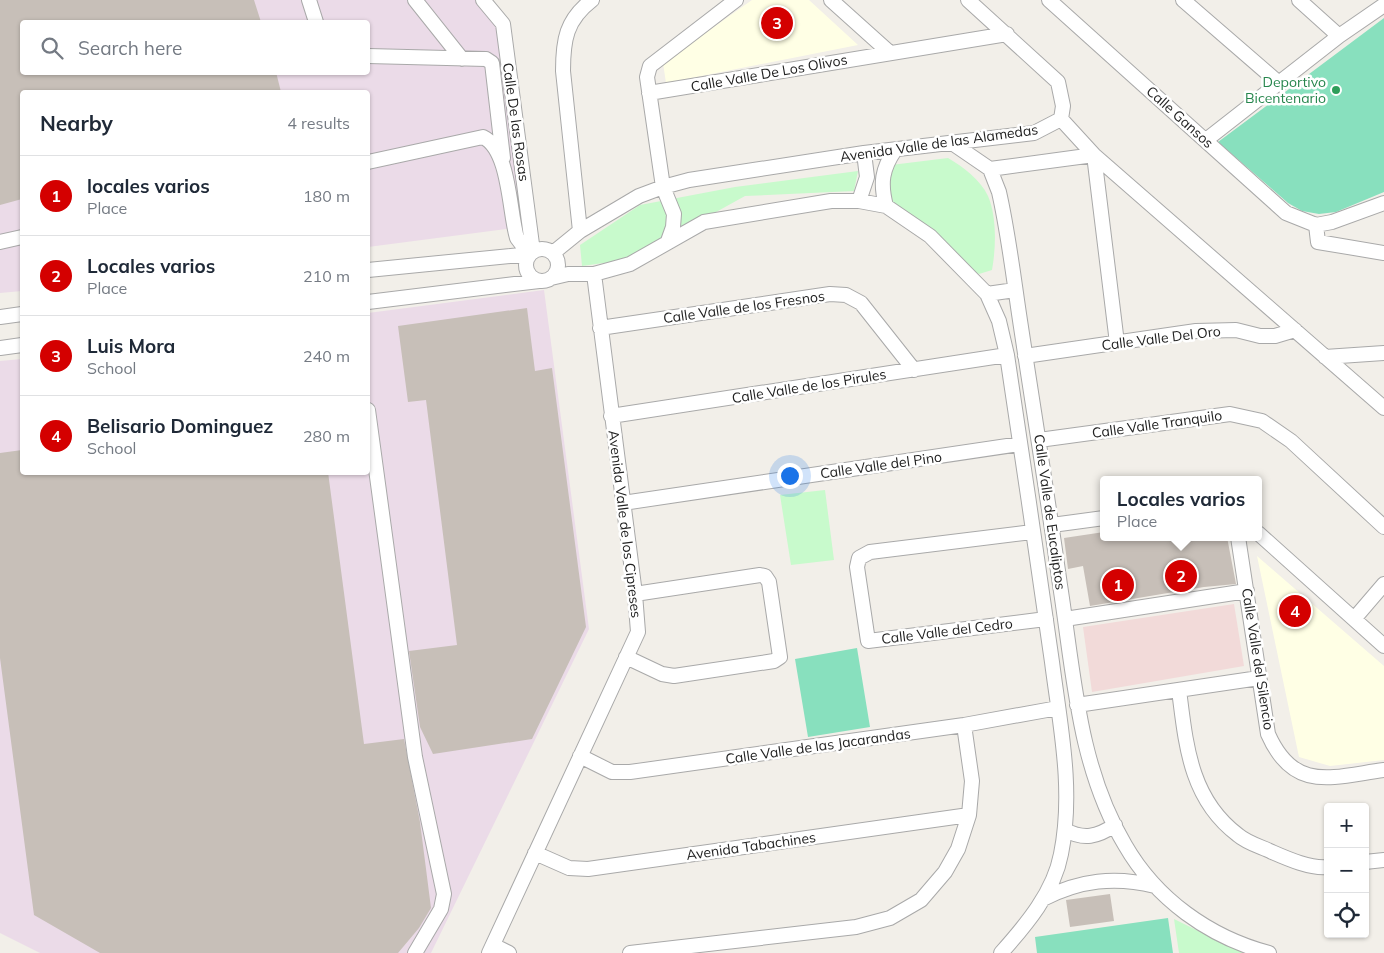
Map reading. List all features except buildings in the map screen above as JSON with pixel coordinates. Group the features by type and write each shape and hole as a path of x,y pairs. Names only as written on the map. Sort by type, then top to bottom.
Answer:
{"street":[{"path":"309,0 315,20"},
{"path":"415,0 462,59"},
{"name":"Calle De las Rosas","path":"483,0 503,24 532,253"},
{"path":"580,232 563,71 563,46 569,25 592,0"},
{"path":"668,241 673,227 674,214 663,187 647,77 650,66 736,0"},
{"path":"831,0 890,53"},
{"path":"968,0 1058,82 1063,106 1061,119 1094,155 1384,408"},
{"name":"Calle Gansos","path":"1049,0 1286,213 1316,225"},
{"path":"1183,0 1280,84"},
{"path":"1299,0 1340,36"},
{"path":"1206,140 1340,36 1384,5"},
{"name":"Calle Valle De Los Olivos","path":"649,93 1006,34"},
{"path":"370,56 486,59 492,63 504,171 517,238 532,253"},
{"name":"Avenida Valle de las Alamedas","path":"553,253 580,232 639,196 689,180 952,142 1034,133 1061,119"},
{"path":"370,162 483,137 495,147 504,171"},
{"path":"952,142 990,169 1094,155"},
{"path":"370,302 545,279 568,274 594,274 630,264 704,222 831,201 859,201 886,206 882,192 882,177 884,166 895,150"},
{"path":"859,201 867,177 864,154"},
{"path":"1094,155 1117,343"},
{"name":"Calle Valle de Eucaliptos","path":"990,169 1001,200 1052,526 1077,705 1092,772 1125,845 1155,886 1169,901 1190,916 1254,951 1268,953"},
{"path":"1384,203 1332,222 1316,225 1318,242 1384,253"},
{"name":"Calle Valle de Eucaliptos","path":"886,206 930,236 988,294 999,321 1007,355 1046,619 1066,771 1067,800 1061,856 1043,899 1020,932 1001,953"},
{"path":"0,242 20,237"},
{"path":"370,270 532,253 543,249 553,253 558,266 545,279"},
{"path":"532,253 526,267 530,276 545,279"},
{"name":"Avenida Valle de los Cipreses","path":"491,949 638,632 635,594 594,274"},
{"path":"988,294 1015,290"},
{"name":"Calle Valle de los Fresnos","path":"600,328 830,294 846,294 861,303 914,370"},
{"path":"0,317 20,314"},
{"name":"Calle Valle Del Oro","path":"1025,356 1217,329 1268,336 1295,330"},
{"path":"0,348 20,345"},
{"path":"1325,357 1384,353"},
{"name":"Calle Valle de los Pirules","path":"611,416 1007,355"},
{"name":"Calle Valle Tranquilo","path":"1039,440 1230,414 1262,421 1291,441 1384,527"},
{"path":"370,425 415,757 444,894 441,909 415,953"},
{"name":"Calle Valle del Pino","path":"623,503 1020,444"},
{"path":"1052,526 1100,519"},
{"name":"Calle Valle del Cedro","path":"1032,532 870,552 859,558 857,567 868,641 1046,619"},
{"path":"1262,537 1384,646"},
{"name":"Calle Valle del Silencio","path":"1239,541 1268,734 1276,752 1289,767 1304,775 1320,778 1384,770"},
{"path":"626,657 662,674 674,676 774,662 780,657 769,582 765,576 635,594"},
{"path":"1354,619 1384,584"},
{"path":"1065,619 1247,591"},
{"path":"1077,705 1260,678"},
{"path":"1179,690 1187,754 1200,790 1217,815 1238,836 1286,859 1324,866"},
{"name":"Calle Valle de las Jacarandas","path":"580,756 612,772 630,772 964,725 1058,708"},
{"path":"630,953 856,927 890,918 921,900 945,872 958,849 969,815 972,781 964,725"},
{"name":"Avenida Tabachines","path":"535,853 569,868 588,869 969,815"},
{"path":"1065,830 1086,838 1095,836 1115,825"},
{"path":"1369,862 1384,860"},
{"path":"1043,899 1073,886 1106,880 1122,880 1155,886"},
{"path":"491,949 509,953"}],"shaded area":[{"path":"0,0 478,0 498,24 522,227 370,247 370,90 20,90 20,291 0,293"},
{"path":"752,0 809,0 858,45 666,83 663,63"},
{"path":"544,290 589,629 431,953 40,953 0,933 0,361 20,359 20,475 370,475 370,313"},
{"path":"1257,556 1384,666 1384,760 1330,766 1299,757"},
{"path":"1234,604 1244,666 1092,692 1083,627"}],"green space":[{"name":"Deportivo Bicentenario","path":"1384,18 1384,192 1336,212 1319,214 1302,211 1288,203 1218,142"},
{"path":"948,158 976,179 988,196 993,213 995,233 992,270 979,274 968,268 886,198 891,165"},
{"path":"858,171 854,191 745,196 642,253 611,262 582,266 580,245 640,205 735,187"},
{"path":"825,490 834,560 791,565 780,495"},
{"path":"857,648 870,727 808,737 795,659"},
{"path":"1168,918 1173,953 1037,953 1035,937"},
{"path":"1174,919 1243,953 1179,953"}],"place":[{"name":"Luis Mora","path":"777,23"},
{"name":"Deportivo Bicentenario","path":"1336,90"},
{"name":"Locales varios","path":"1181,576"},
{"name":"locales varios","path":"1118,585"},
{"name":"Belisario Dominguez","path":"1295,611"}]}
